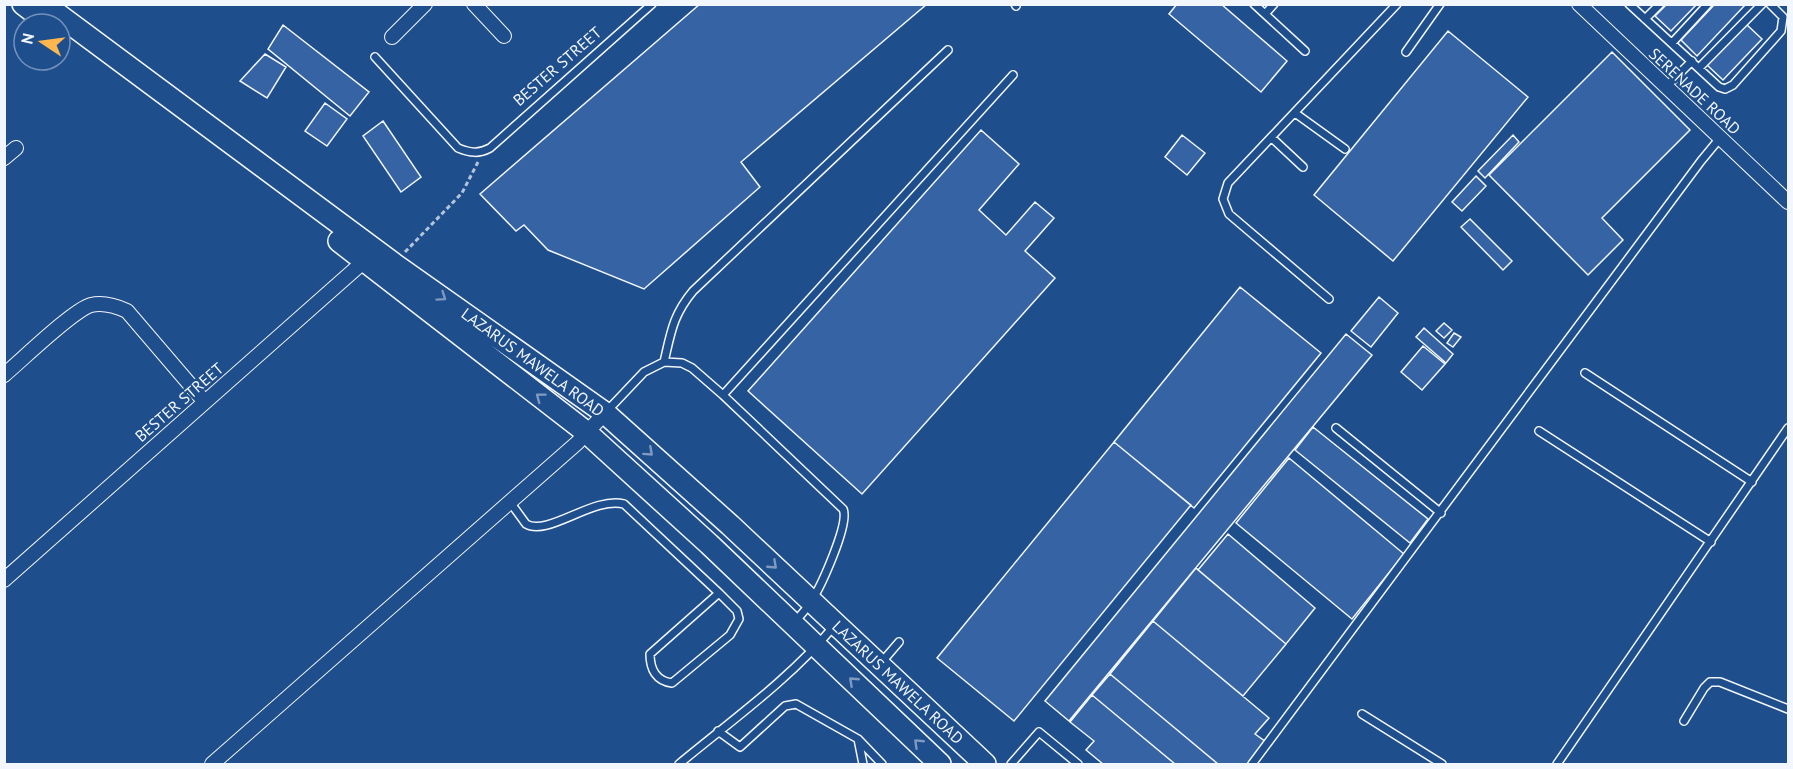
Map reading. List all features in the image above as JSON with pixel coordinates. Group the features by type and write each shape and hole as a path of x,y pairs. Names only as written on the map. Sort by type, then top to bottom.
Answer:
{"main road":[{"name":"LAZARUS MAWELA ROAD","path":"44,4 371,256 586,432 709,544 940,765"},
{"name":"LAZARUS MAWELA ROAD","path":"72,41 272,188 371,256 394,264 605,413 812,601 985,765"}],"street":[{"path":"392,37 425,4"},
{"path":"474,4 504,36"},
{"name":"SERENADE ROAD","path":"1579,4 1788,202"},
{"path":"4,158 16,148"},
{"name":"BESTER STREET","path":"4,580 204,401 371,256"},
{"path":"4,375 76,313 92,305 103,304 127,311 204,401"},
{"path":"212,765 605,413"}],"lane":[{"name":"BESTER STREET","path":"483,152 652,4"},
{"path":"1254,4 1305,51"},
{"path":"1265,14 1274,4"},
{"path":"1329,299 1229,214 1222,199 1228,183 1397,4"},
{"path":"1406,52 1440,4"},
{"path":"1629,4 1719,87 1725,88 1733,85 1781,31 1783,17 1770,4"},
{"path":"1645,20 1659,4"},
{"path":"1672,44 1708,4"},
{"path":"1699,68 1762,4"},
{"path":"664,362 674,318 693,291 948,50"},
{"path":"375,57 458,148 475,153 483,152"},
{"path":"1666,87 1692,61"},
{"path":"723,395 1013,75"},
{"path":"1295,113 1345,149"},
{"path":"1272,138 1303,167"},
{"path":"1252,765 1720,138"},
{"path":"605,413 644,372 664,362 682,363 692,368 723,395 845,514 840,537 812,601 792,625"},
{"path":"1585,374 1752,482"},
{"path":"1336,428 1440,513"},
{"path":"1557,765 1788,428"},
{"path":"1539,431 1711,542"},
{"path":"509,501 526,525 539,528 607,502 624,504 719,593 737,611 739,619 730,635 672,683 663,682 654,674 650,664 650,654 719,593"},
{"path":"679,765 754,703 816,647 836,624"},
{"path":"879,665 899,642"},
{"path":"1684,721 1710,682 1720,682 1788,709"},
{"path":"718,731 740,747 785,706 796,704 858,739 882,765"},
{"path":"1362,714 1442,765"},
{"path":"1011,765 1039,732 1078,765"},
{"path":"858,739 862,765"}],"path":[{"path":"394,264 462,193 483,152"}],"building":[{"path":"700,4 927,4 741,162 760,187 644,289 548,250 524,225 516,231 480,194"},
{"path":"1177,4 1221,4 1287,61 1261,92 1169,14"},
{"path":"1667,4 1697,4 1671,31 1655,16"},
{"path":"1715,4 1746,4 1697,56 1681,40"},
{"path":"1746,24 1762,39 1723,80 1707,65"},
{"path":"283,25 369,92 350,116 268,49"},
{"path":"1448,31 1528,97 1393,261 1314,195"},
{"path":"1612,52 1690,130 1602,218 1623,240 1588,275 1489,175"},
{"path":"265,54 286,67 267,98 240,81"},
{"path":"325,103 347,119 327,146 305,131"},
{"path":"383,121 421,177 401,192 363,136"},
{"path":"981,130 1019,164 979,210 1006,235 1035,202 1054,218 1025,251 1055,278 862,494 748,391"},
{"path":"1182,135 1205,153 1187,175 1165,157"},
{"path":"1513,135 1519,142 1485,178 1478,171"},
{"path":"1476,176 1486,186 1462,211 1452,202"},
{"path":"1470,219 1512,261 1503,270 1461,227"},
{"path":"1240,287 1321,353 1194,508 1114,442"},
{"path":"1379,297 1398,313 1371,347 1351,331"},
{"path":"1444,323 1452,330 1444,338 1436,331"},
{"path":"1424,328 1453,354 1446,363 1416,337"},
{"path":"1454,333 1461,337 1453,347 1447,343"},
{"path":"1346,334 1372,355 1069,721 1045,701"},
{"path":"1423,346 1445,364 1422,390 1401,372"},
{"path":"1313,427 1428,519 1410,543 1295,450"},
{"path":"1114,442 1191,505 1014,721 937,658"},
{"path":"1289,458 1404,554 1352,619 1236,523"},
{"path":"1228,534 1315,608 1286,644 1198,570"},
{"path":"1196,568 1286,644 1243,696 1153,621"},
{"path":"1153,621 1269,718 1255,734 1266,742 1247,764 1218,764 1110,674"},
{"path":"1110,674 1218,764 1175,764 1092,695"},
{"path":"1092,695 1175,764 1103,764 1086,750 1094,741 1070,722"}]}
